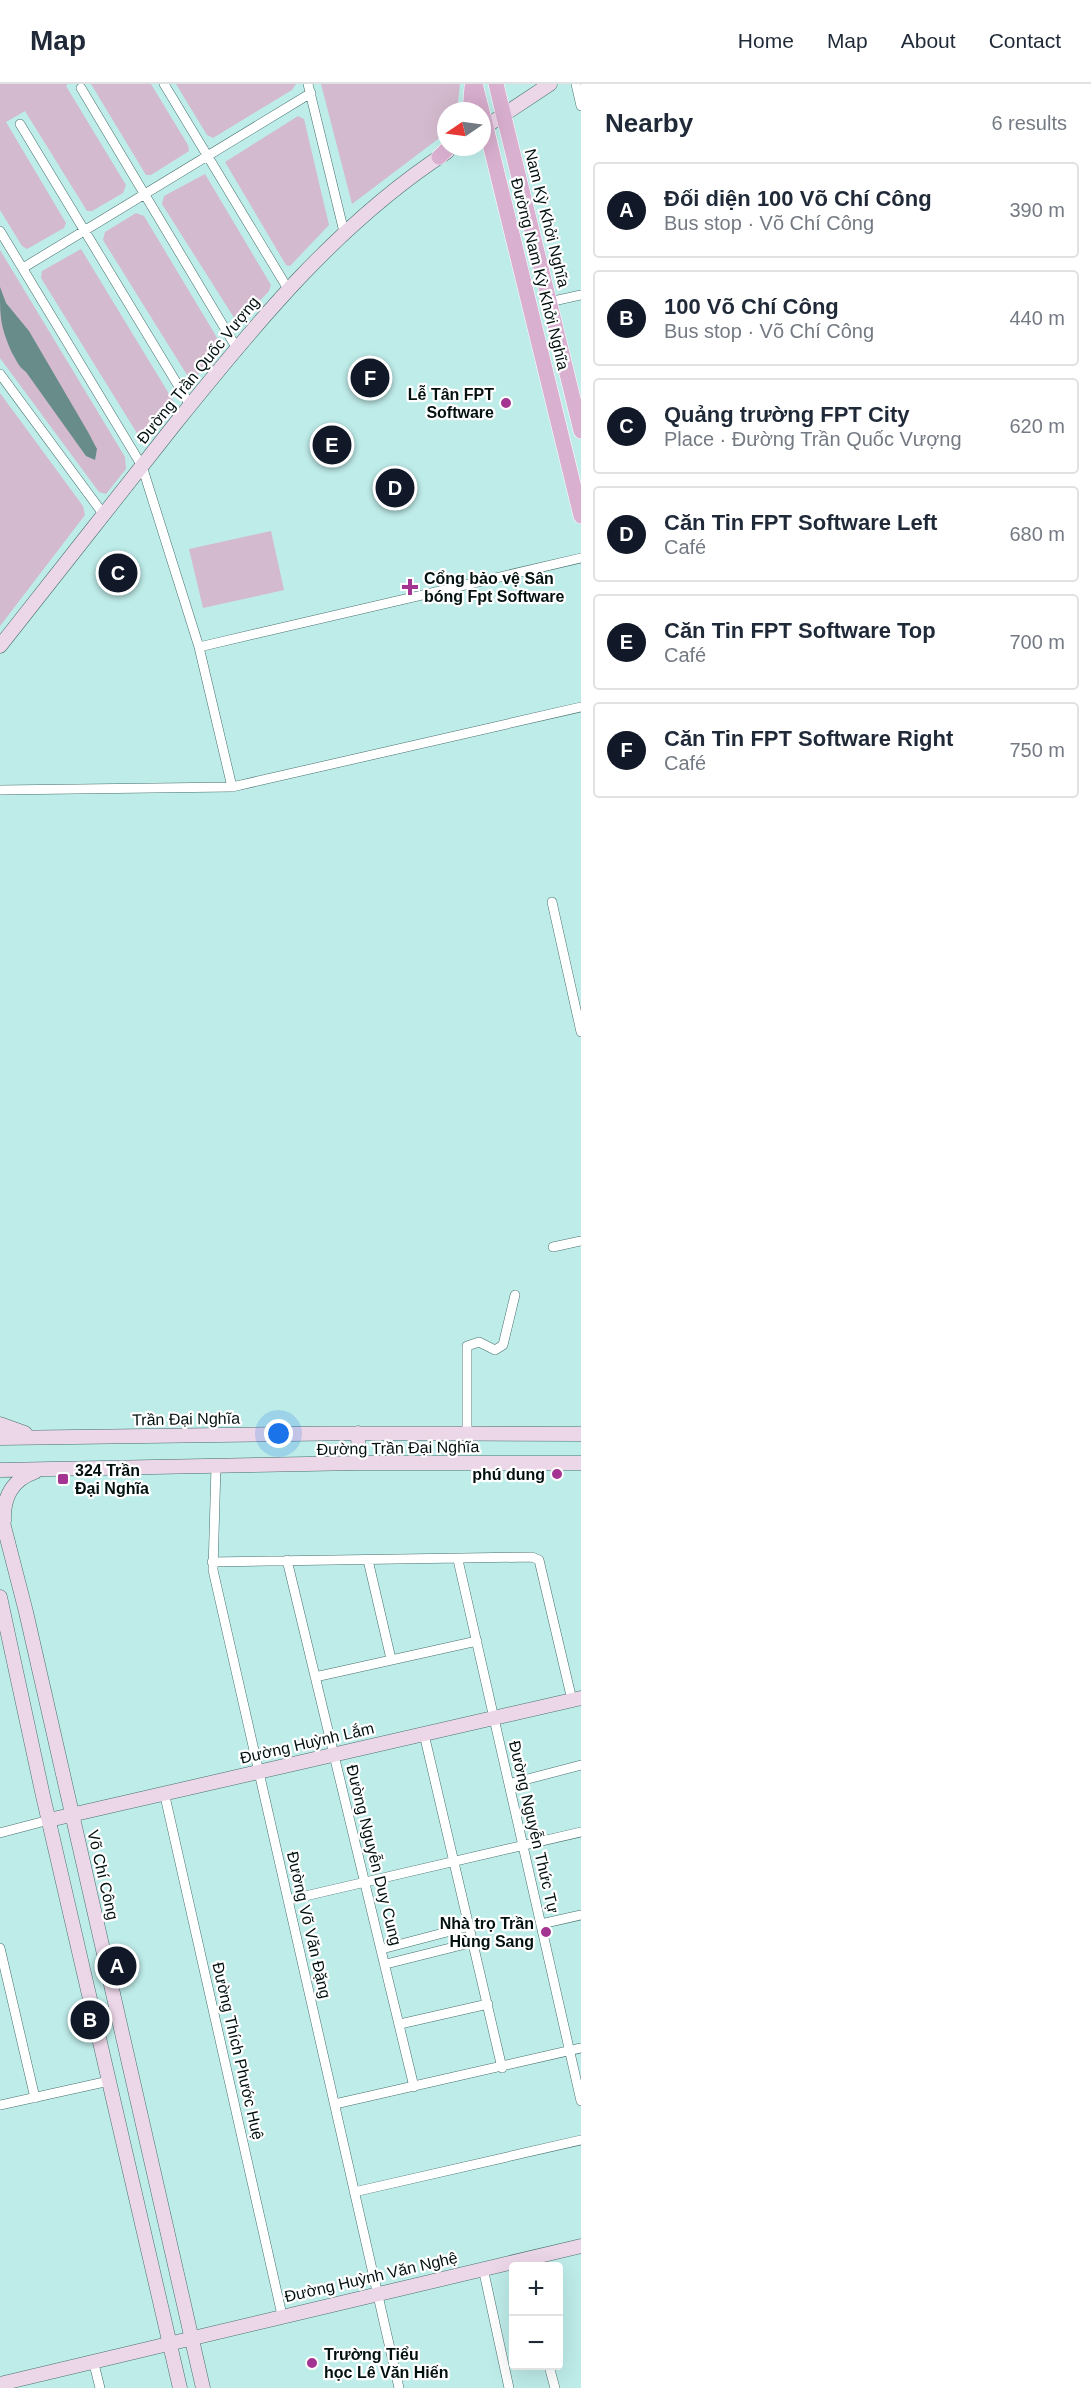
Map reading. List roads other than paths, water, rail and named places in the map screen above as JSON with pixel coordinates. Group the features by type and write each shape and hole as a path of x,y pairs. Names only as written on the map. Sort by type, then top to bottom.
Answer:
{"main road":[{"path":"471,102 474,84"},
{"name":"Đường Nam Kỳ Khởi Nghĩa","path":"474,84 479,102"},
{"name":"Nam Kỳ Khởi Nghĩa","path":"496,84 581,431"},
{"path":"491,117 503,113 550,84"},
{"name":"Đường Nam Kỳ Khởi Nghĩa","path":"491,151 581,516"},
{"name":"Đường Trần Quốc Vượng","path":"0,646 190,405 288,289 344,232 394,188 438,156"},
{"path":"0,1424 39,1438"},
{"path":"358,1433 359,1463"},
{"name":"Trần Đại Nghĩa","path":"0,1438 358,1433 581,1434"},
{"name":"Đường Trần Đại Nghĩa","path":"0,1470 359,1463 581,1463"},
{"path":"4,1526 5,1501 12,1487 26,1475 45,1469"},
{"name":"Võ Chí Công","path":"0,1511 203,2388"},
{"path":"0,1597 44,1821 110,2081 180,2388"},
{"name":"Đường Huỳnh Lắm","path":"44,1821 577,1699"},
{"name":"Đường Huỳnh Văn Nghệ","path":"525,2262 581,2246"},
{"name":"Đường Huỳnh Văn Nghệ","path":"4,2383 24,2383 93,2360 483,2268 509,2264"}],"street":[{"path":"164,84 288,289"},
{"path":"576,84 581,106"},
{"path":"81,88 237,347"},
{"path":"22,268 207,156 309,89 344,232"},
{"path":"20,124 190,405"},
{"path":"0,231 142,466 199,646 232,787"},
{"path":"549,302 581,295"},
{"path":"0,374 104,515"},
{"path":"199,646 581,558"},
{"path":"0,790 232,787 581,708"},
{"path":"552,902 581,1032"},
{"path":"552,1247 581,1241"},
{"path":"467,1433 467,1346 479,1342 495,1350 503,1345 515,1296"},
{"name":"Đường Võ Văn Đặng","path":"216,1466 212,1562 399,2388"},
{"path":"212,1562 458,1560 532,1557 539,1560 577,1699"},
{"name":"Đường Nguyễn Duy Cung","path":"287,1560 414,2087"},
{"path":"368,1560 391,1659"},
{"name":"Đường Nguyễn Thức Tự","path":"458,1560 581,2101"},
{"path":"315,1677 477,1641"},
{"path":"424,1734 502,2068"},
{"path":"509,1784 581,1765"},
{"name":"Đường Thích Phước Huệ","path":"164,1792 282,2315"},
{"path":"0,1833 44,1821"},
{"path":"288,1900 581,1832"},
{"path":"541,1924 581,1915"},
{"path":"382,1949 470,1926"},
{"path":"386,1964 474,1942"},
{"path":"0,1948 35,2098"},
{"path":"399,2024 488,2004"},
{"path":"335,2104 502,2068 581,2048"},
{"path":"0,2105 110,2081"},
{"path":"354,2192 581,2140"},
{"path":"483,2268 509,2388"},
{"path":"93,2360 100,2388"},
{"path":"550,2370 555,2388"}],"water":[{"path":"0,287 6,303 29,331 88,432 97,449 95,460 86,456 12,353 2,321"}],"place":[{"name":"Căn Tin FPT Software Right","path":"370,378"},
{"name":"Lễ Tân FPT Software","path":"506,403"},
{"name":"Căn Tin FPT Software Top","path":"332,445"},
{"name":"Căn Tin FPT Software Left","path":"395,488"},
{"name":"Quảng trường FPT City","path":"118,573"},
{"name":"Cổng bảo vệ Sân bóng Fpt Software","path":"410,587"},
{"name":"phú dung","path":"557,1474"},
{"name":"324 Trần Đại Nghĩa","path":"63,1479"},
{"name":"Nhà trọ Trần Hùng Sang","path":"546,1932"},
{"name":"Đối diện 100 Võ Chí Công","path":"117,1966"},
{"name":"100 Võ Chí Công","path":"90,2020"},
{"name":"Trường Tiểu học Lê Văn Hiến","path":"312,2363"}]}
